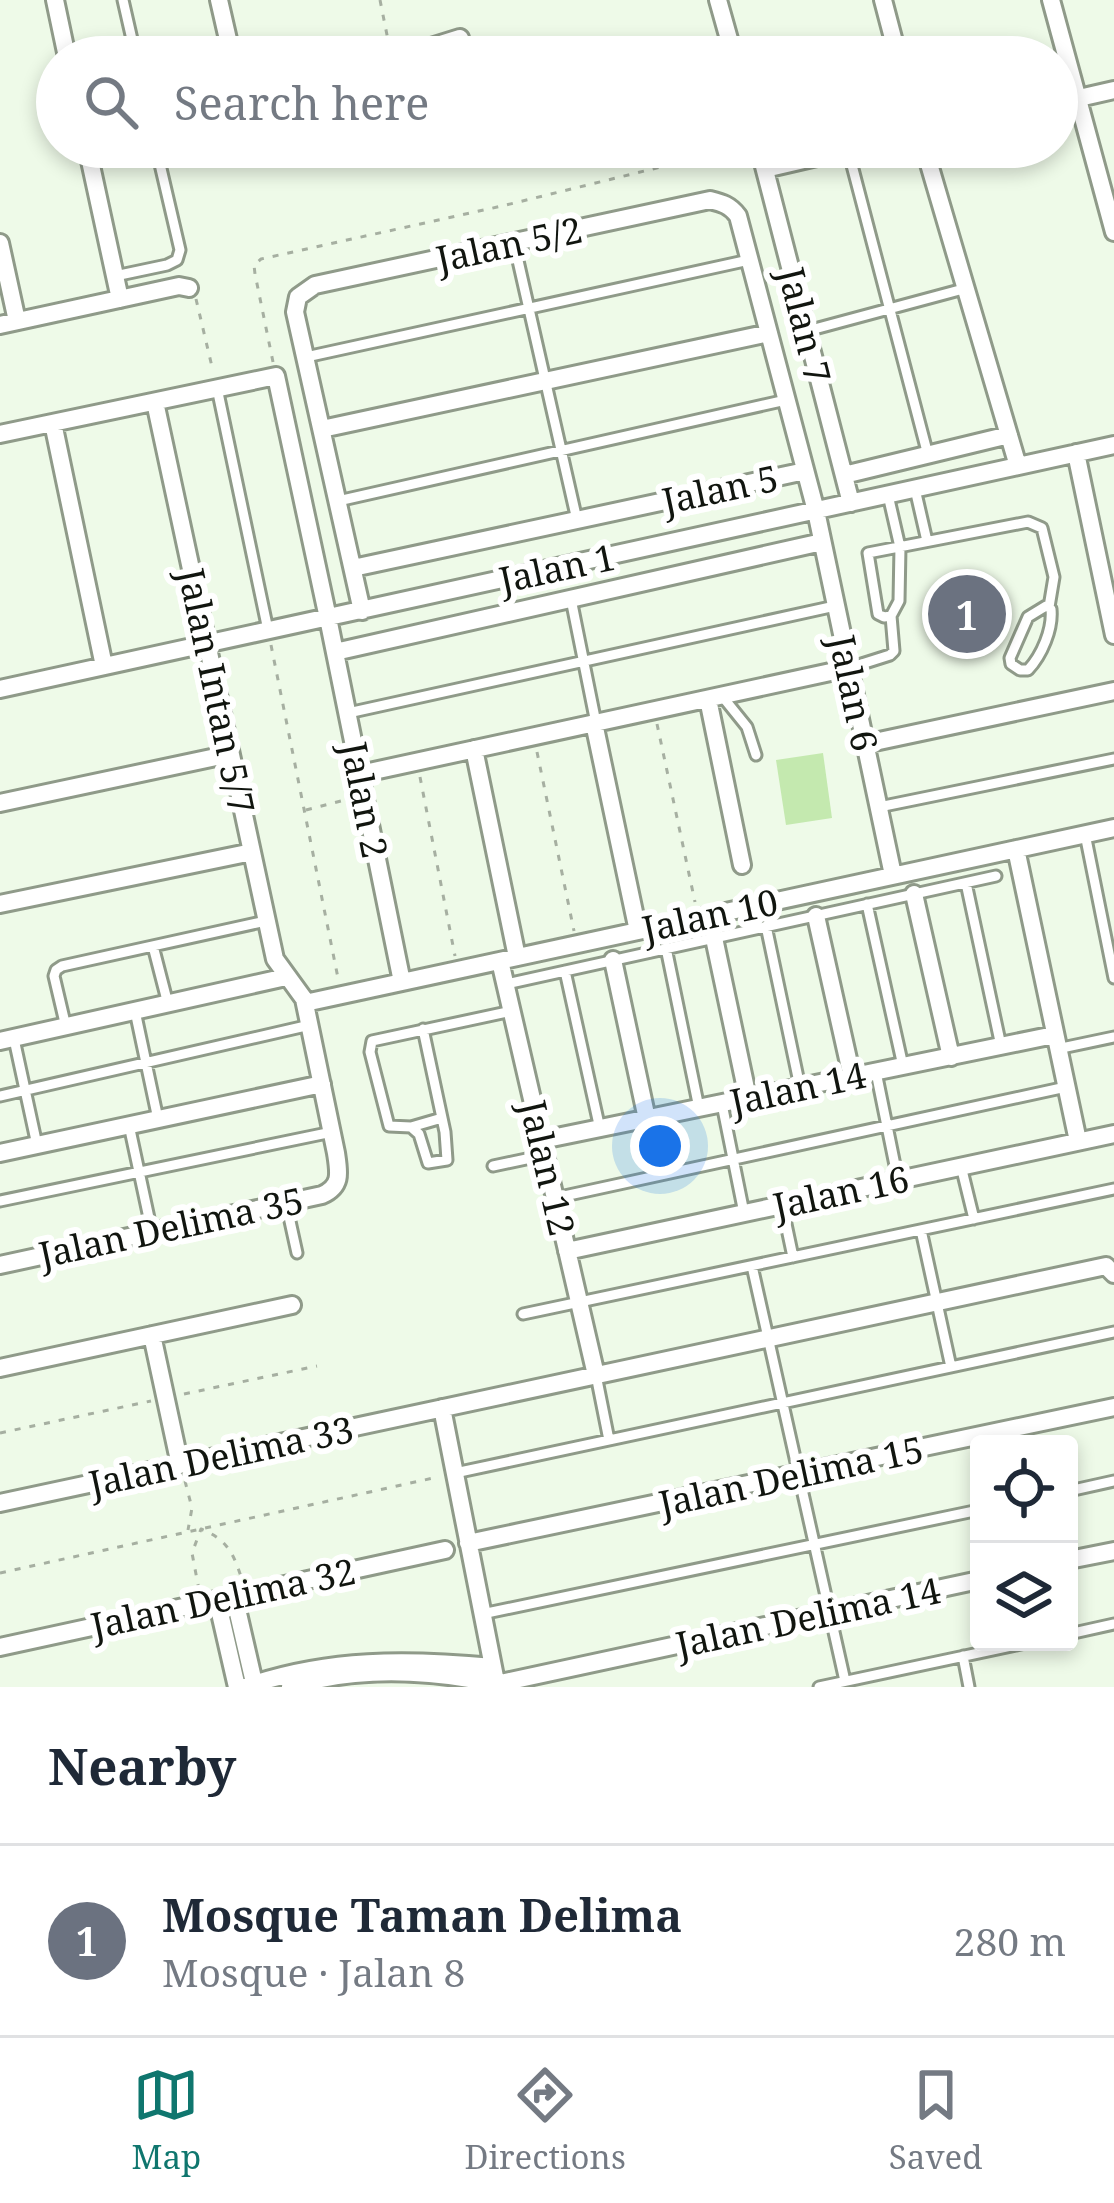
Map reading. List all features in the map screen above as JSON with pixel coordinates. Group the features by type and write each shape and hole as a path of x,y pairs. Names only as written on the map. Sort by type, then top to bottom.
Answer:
{"street":[{"path":"55,0 63,36"},
{"path":"219,0 227,36"},
{"path":"718,0 728,36"},
{"path":"883,0 892,36"},
{"path":"1052,0 1062,36"},
{"path":"1114,90 1078,98 1114,232"},
{"path":"92,168 120,299"},
{"path":"765,169 769,168"},
{"path":"931,168 1018,466"},
{"name":"Jalan 7","path":"765,169 851,503"},
{"name":"Jalan 5/2","path":"306,357 296,312 298,297 315,285 710,200 723,203"},
{"name":"Jalan 6","path":"723,203 738,216 816,511 893,875"},
{"path":"0,242 8,323 189,287"},
{"path":"322,430 769,333"},
{"path":"306,357 362,611"},
{"path":"0,434 276,376"},
{"name":"Jalan 2","path":"276,376 402,982"},
{"name":"Jalan Intan 5/7","path":"154,402 266,921 275,959 286,977"},
{"path":"53,423 104,666"},
{"path":"844,475 1009,435"},
{"name":"Jalan 1","path":"0,689 1114,445"},
{"path":"1076,453 1114,635"},
{"name":"Jalan 5","path":"353,568 805,471"},
{"name":"Jalan 1","path":"335,652 822,542"},
{"path":"360,774 849,668"},
{"path":"865,744 1114,691"},
{"path":"715,697 742,865"},
{"path":"595,723 638,931"},
{"name":"Jalan 12","path":"474,749 509,959 506,984 596,1375"},
{"path":"0,802 230,754"},
{"name":"Jalan 10","path":"305,1003 1114,828"},
{"path":"1016,849 1078,1142"},
{"path":"0,904 251,852"},
{"path":"914,894 951,1057"},
{"path":"816,916 852,1077"},
{"path":"713,938 748,1098"},
{"path":"613,960 647,1119"},
{"path":"7,1040 286,977"},
{"name":"Jalan Delima 35","path":"0,1264 332,1190 338,1183 338,1166 310,1025 305,1003 286,977"},
{"name":"Jalan 14","path":"543,1148 600,1129 722,1103 1001,1046 1055,1042"},
{"path":"0,1153 322,1084"},
{"name":"Jalan 16","path":"567,1250 1114,1134"},
{"name":"Jalan Delima 33","path":"0,1503 937,1302 1110,1270"},
{"path":"0,1368 292,1305"},
{"path":"152,1335 180,1465"},
{"name":"Jalan Delima 15","path":"468,1543 1114,1407"},
{"path":"442,1408 446,1475 468,1543 496,1679"},
{"name":"Jalan Delima 32","path":"0,1647 446,1550"},
{"path":"1078,1558 1114,1550"},
{"name":"Jalan Delima 14","path":"496,1679 970,1582"},
{"path":"225,1598 248,1686 303,1670 370,1661 426,1661 496,1679"},
{"path":"290,1687 372,1672 496,1679"}],"lane":[{"path":"123,0 131,36"},
{"path":"115,276 177,260 180,250 161,168"},
{"path":"858,168 928,454"},
{"path":"514,243 577,520"},
{"path":"306,357 749,260"},
{"path":"807,332 967,287"},
{"path":"217,388 268,632"},
{"path":"338,501 786,400"},
{"path":"916,489 927,541"},
{"path":"849,668 890,656 895,642 891,616 898,601 900,547 888,495"},
{"path":"891,616 878,614 867,556 872,552 1028,522 1042,528 1054,578 1048,608 1052,622 1034,665 1028,670 1014,667 1010,658 1028,617 1037,609 1048,608"},
{"path":"571,599 595,723"},
{"path":"347,713 836,606"},
{"path":"715,697 747,727 757,755"},
{"path":"879,807 1114,759"},
{"path":"1084,834 1114,978"},
{"path":"506,984 996,876"},
{"path":"966,883 1001,1046"},
{"path":"867,904 903,1066"},
{"path":"67,1027 56,970 266,921"},
{"path":"766,926 800,1088"},
{"path":"153,946 168,1004"},
{"path":"666,948 699,1108"},
{"path":"565,971 600,1129"},
{"path":"136,1011 158,1119"},
{"path":"442,1118 411,1127 387,1124 370,1045 375,1039 512,1011"},
{"path":"0,1096 310,1025"},
{"path":"411,1127 419,1134 428,1163 444,1162 448,1156 442,1118 423,1029"},
{"path":"1055,1042 1114,1037"},
{"path":"7,1040 37,1145"},
{"path":"876,1072 898,1180"},
{"path":"555,1198 1066,1088"},
{"path":"722,1103 744,1213"},
{"path":"129,1125 152,1232"},
{"path":"0,1201 332,1132"},
{"path":"493,1166 543,1148"},
{"path":"961,1166 974,1219"},
{"path":"524,1314 1114,1189"},
{"path":"286,1203 297,1253"},
{"path":"782,1205 793,1258"},
{"path":"922,1230 951,1367"},
{"path":"752,1266 845,1681"},
{"path":"446,1475 1114,1332"},
{"path":"596,1375 609,1440"},
{"path":"1078,1489 1114,1481"},
{"path":"482,1614 970,1512"},
{"path":"1078,1632 1114,1624"},
{"path":"819,1687 987,1651"},
{"path":"963,1656 969,1687"}],"path":[{"path":"380,0 389,36"},
{"path":"276,376 255,274 254,266 261,259 658,168"},
{"path":"189,287 197,302 217,388"},
{"path":"268,632 341,995"},
{"path":"654,710 698,918"},
{"path":"533,736 577,944"},
{"path":"417,762 458,970"},
{"path":"304,810 364,796"},
{"path":"180,1465 192,1502 188,1532"},
{"path":"0,1573 446,1475"},
{"path":"201,1529 192,1553 225,1598"},
{"path":"201,1529 229,1547 225,1598"}],"green space":[{"path":"823,753 832,818 786,825 776,760"}],"place":[{"name":"Mosque Taman Delima","path":"967,614"}]}
